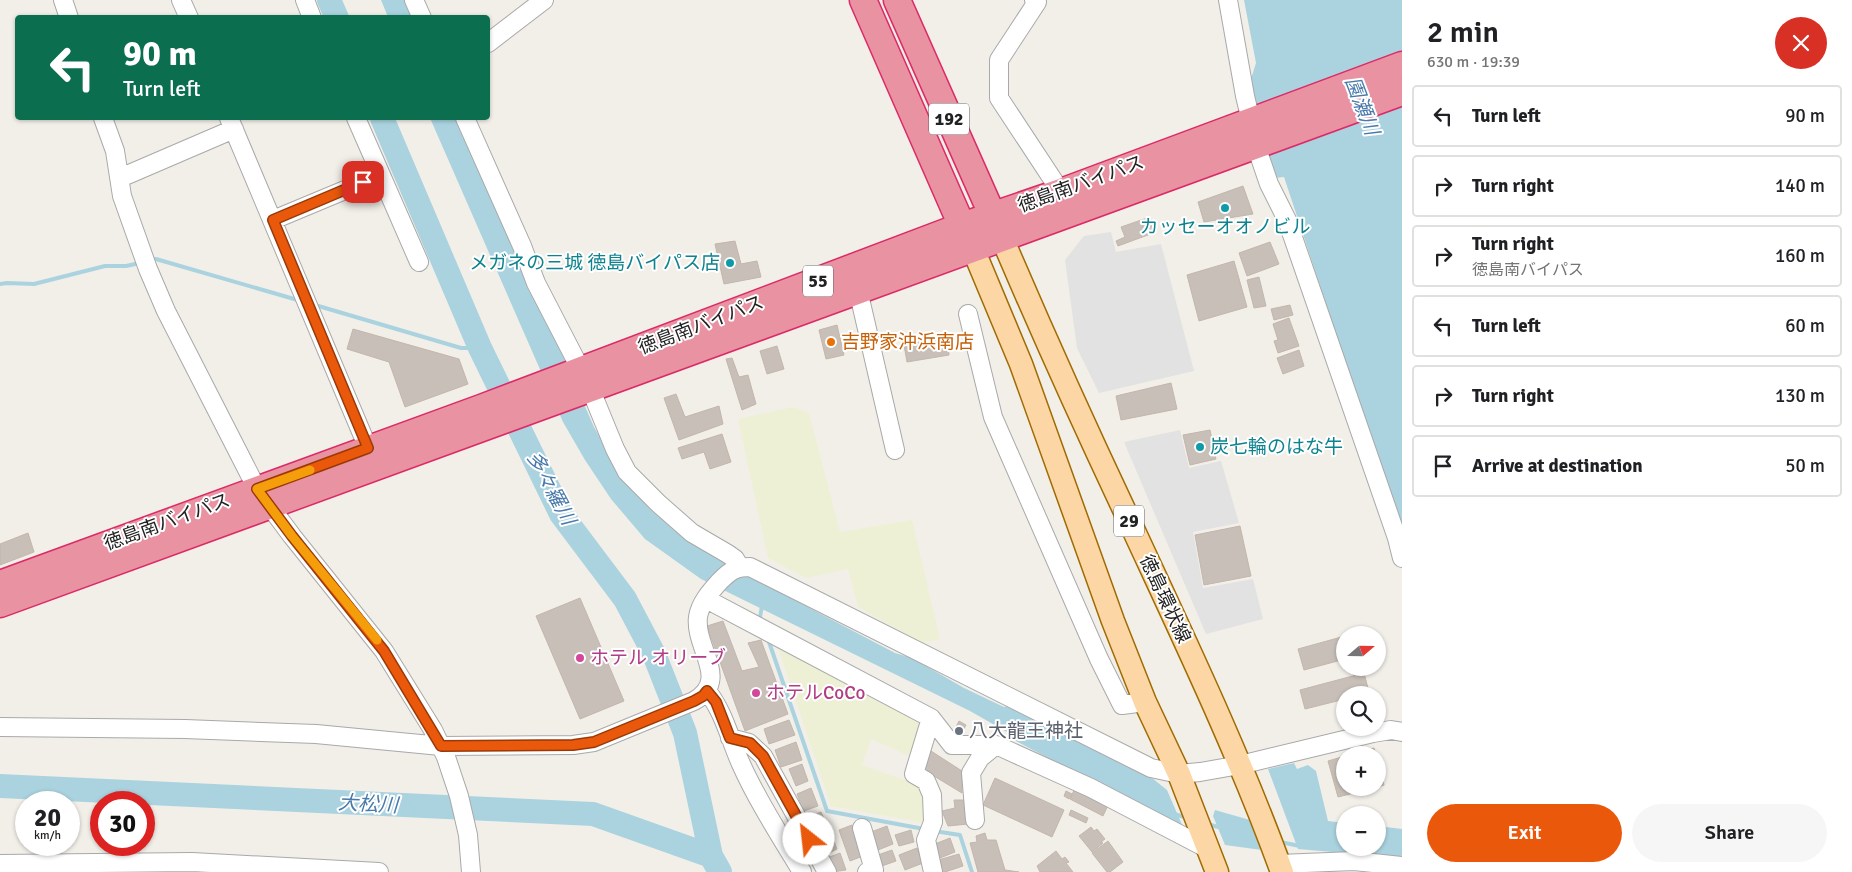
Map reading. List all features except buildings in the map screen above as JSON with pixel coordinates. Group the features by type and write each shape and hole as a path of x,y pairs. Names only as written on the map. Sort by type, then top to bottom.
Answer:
{"highway":[{"name":"192","path":"863,0 967,238"},
{"name":"192","path":"897,0 997,227"},
{"name":"徳島南バイパス","path":"0,584 263,497 1257,132 1402,65"},
{"name":"徳島南バイパス","path":"997,227 1060,192 1257,132 1402,92"},
{"name":"徳島南バイパス","path":"583,380 858,290 967,238"},
{"name":"徳島南バイパス","path":"0,604 263,497 368,448 486,416"}],"main road":[{"name":"徳島環状線","path":"997,227 1052,354 1162,590 1240,765 1279,863"},
{"path":"967,238 1021,364 1110,612 1145,702 1179,774 1217,872"}],"street":[{"path":"63,0 68,15"},
{"path":"181,0 187,15"},
{"path":"305,0 311,15"},
{"path":"414,0 421,15"},
{"path":"490,41 544,0"},
{"path":"1034,0 1037,2 999,60 999,98 1060,192"},
{"path":"1228,0 1245,96 1257,132 1269,184 1287,220 1402,558"},
{"path":"104,120 115,151 122,196 148,269 166,311 263,497 384,651 444,751 459,796 472,872"},
{"path":"357,120 419,262"},
{"path":"467,120 536,283 627,472 659,504 686,527 735,559 736,568"},
{"path":"119,176 127,175 232,123 368,448"},
{"path":"273,220 381,175"},
{"path":"858,290 895,450"},
{"path":"968,314 993,417 1099,659 1122,705 1145,702"},
{"path":"0,727 185,729 316,734 444,751 573,745 594,742 658,717 701,696 711,682 711,669 700,638 698,619 700,611 708,595 736,568 750,568 1151,768 1179,774 1200,772 1240,765 1373,733 1391,730 1402,732"},
{"path":"708,595 931,718 952,745 996,746 1091,788 1207,845"},
{"path":"701,696 716,702 741,765 766,813 802,872"},
{"path":"931,718 914,774 926,781 932,795 933,822 926,840 933,872"},
{"path":"730,738 750,743 763,756 827,872"},
{"path":"975,820 971,773 980,758 996,746"},
{"path":"862,828 874,870 867,872"},
{"path":"1279,863 1354,861 1391,867"},
{"path":"0,864 192,862 379,872"}],"green space":[{"path":"793,407 809,413 840,532 912,520 940,639 922,643 858,607 848,569 806,578 768,558 738,419"},
{"path":"777,645 923,719 913,758 871,739 862,765 924,787 925,823 831,806"}],"shaded area":[{"path":"1111,232 1116,252 1161,244 1194,371 1099,393 1077,348 1065,260 1084,236"},
{"path":"1180,430 1189,468 1221,461 1239,523 1193,532 1203,588 1253,579 1263,619 1206,634 1124,442"}],"water":[{"path":"381,0 408,0 415,15 387,15"},
{"name":"園瀬川","path":"1244,0 1402,0 1402,533 1284,177 1275,178 1250,82 1256,63"},
{"path":"431,120 460,120 594,427 619,471 649,508 675,531 758,581 895,653 912,658 964,688 1004,707 1007,706 1142,770 1167,790 1183,827 1146,810 1014,740 1007,732 970,711 701,579 645,539 611,499 563,422"},
{"path":"1294,763 1297,769 1308,765 1316,771 1328,821 1336,822 1336,852 1298,849 1268,769"},
{"path":"1215,810 1250,820 1262,850 1225,845 1213,816"},
{"path":"1386,827 1402,829 1402,858 1379,856 1386,856"}],"waterway":[{"name":"多々羅川","path":"329,0 336,15"},
{"name":"多々羅川","path":"383,120 480,348 561,514 625,599 654,654 685,733 711,856 720,872"},
{"path":"149,260 156,259 301,301"},
{"path":"0,284 34,284 105,266 126,266 140,263"},
{"path":"315,305 461,348 480,348"},
{"path":"762,606 760,617 762,621"},
{"path":"768,639 827,811 924,829"},
{"name":"大松川","path":"0,786 593,814 711,856"},
{"path":"1174,814 1188,818"},
{"path":"1207,824 1222,828"},
{"path":"934,831 960,835 972,872"},
{"path":"1280,842 1300,846"}],"slow traffic":[{"path":"310,470 257,489 292,536 377,640"}],"place":[{"name":"カッセーオオノビル","path":"1225,208"},
{"name":"メガネの三城 徳島バイパス店","path":"730,263"},
{"name":"吉野家沖浜南店","path":"831,342"},
{"name":"炭七輪のはな牛","path":"1200,447"},
{"name":"ホテル オリーブ","path":"580,658"},
{"name":"ホテルCoCo","path":"756,693"},
{"name":"八大龍王神社","path":"959,731"}],"route":[{"path":"363,182 273,220 368,448 257,489 384,651 441,746 498,744 573,745 594,742 694,701 703,696 707,691 716,702 730,738 741,739 750,743 763,756 809,839"}]}
